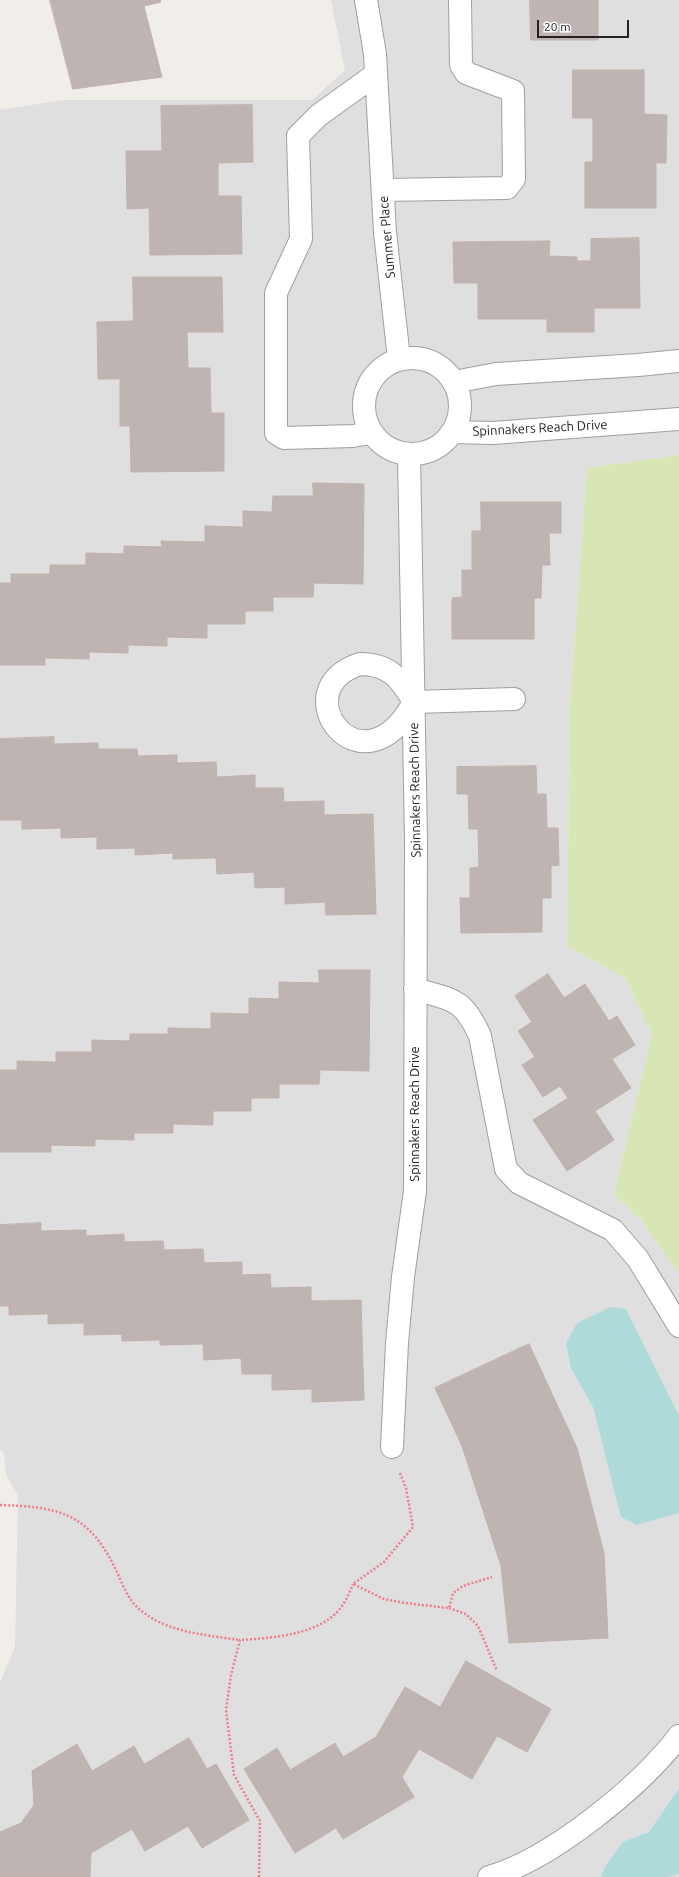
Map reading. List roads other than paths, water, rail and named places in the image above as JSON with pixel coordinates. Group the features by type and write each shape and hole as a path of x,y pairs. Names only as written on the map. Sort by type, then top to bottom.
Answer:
{"street":[{"name":"Summer Place","path":"366,0 375,54 385,232 400,360"},
{"path":"383,190 507,188 514,179 513,91 466,73 461,65 460,0"},
{"path":"370,433 352,436 284,438 276,433 276,293 301,240 298,136 319,115 376,74"},
{"path":"410,358 427,361 443,368 454,382 460,397 459,415 452,432 443,444 425,454 409,455 392,450 379,442 370,433 363,415 365,396 372,378 386,366 400,360 410,358"},
{"path":"454,382 496,374 679,361"},
{"name":"Spinnakers Reach Drive","path":"452,432 493,433 679,419"},
{"name":"Spinnakers Reach Drive","path":"392,1447 403,1284 415,1191 416,840 409,455"},
{"path":"414,702 514,699"},
{"path":"415,989 452,999 463,1007 472,1017 480,1036 506,1169 518,1183 613,1230 638,1259 679,1326"},
{"path":"488,1877 506,1872 560,1842 634,1784 679,1736"}],"water":[{"path":"611,1307 626,1309 679,1416 679,1513 637,1525 621,1517 593,1407 571,1368 566,1343 577,1323"},
{"path":"678,1790 679,1874 669,1877 601,1877 606,1865 623,1842 649,1832"}]}
